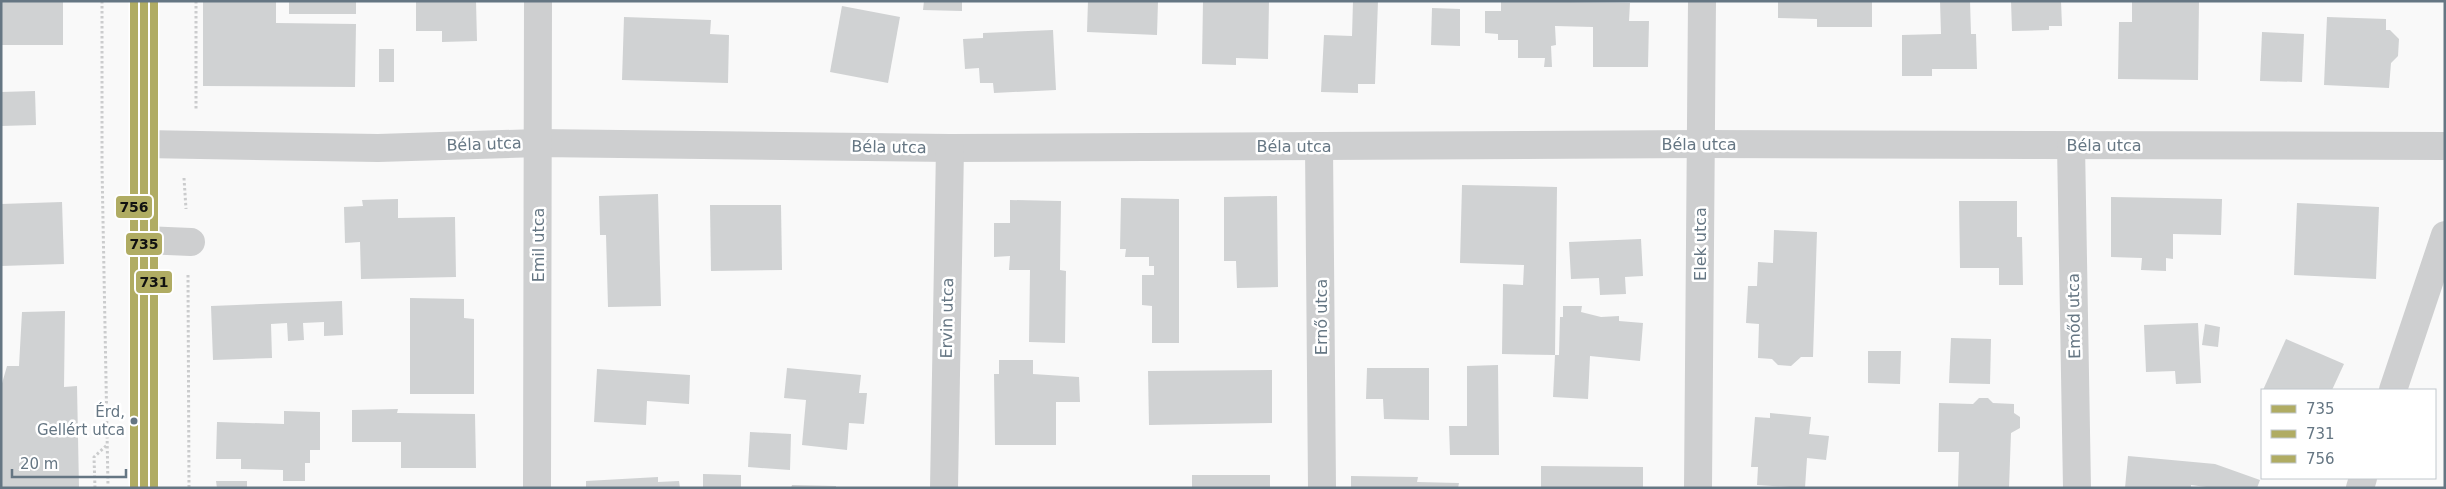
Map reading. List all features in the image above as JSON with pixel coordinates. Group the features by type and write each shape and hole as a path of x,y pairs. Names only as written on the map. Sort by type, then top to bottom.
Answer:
{"main road":[{"path":"144,1 144,488"}],"street":[{"name":"Emil utca","path":"537,488 538,1"},
{"name":"Elek utca","path":"1698,488 1702,1"},
{"name":"Béla utca","path":"144,144 378,148 538,143 950,148 1701,144 2445,146"},
{"name":"Emőd utca","path":"2071,145 2077,488"},
{"name":"Ernő utca","path":"1319,146 1322,488"},
{"name":"Ervin utca","path":"944,488 950,148"},
{"path":"2393,389 2445,235"},
{"path":"144,240 191,242"}],"path":[{"path":"102,1 102,167 108,488"},
{"path":"95,488 94,457 107,445"}],"building":[{"path":"1,1 63,1 63,45 1,45"},
{"path":"203,1 276,1 276,23 356,24 355,87 203,86"},
{"path":"289,1 356,1 356,14 289,14"},
{"path":"416,1 476,1 477,41 442,42 442,31 416,31"},
{"path":"924,1 962,1 962,11 923,10"},
{"path":"1088,1 1158,1 1157,35 1087,32"},
{"path":"1203,1 1269,1 1268,59 1236,58 1236,65 1202,64"},
{"path":"1353,1 1378,1 1375,84 1358,84 1358,93 1321,92 1324,35 1352,36"},
{"path":"1501,1 1630,3 1629,21 1649,21 1648,67 1593,67 1593,27 1555,26 1556,45 1551,46 1552,67 1544,67 1545,58 1518,58 1518,40 1498,40 1498,34 1485,33 1485,11 1501,11"},
{"path":"1778,1 1872,1 1872,27 1817,27 1817,19 1778,18"},
{"path":"1940,1 1970,1 1971,34 1976,34 1977,69 1932,69 1932,76 1902,76 1902,35 1941,34"},
{"path":"2011,1 2061,1 2062,26 2049,26 2049,30 2012,31"},
{"path":"2132,1 2199,1 2198,80 2118,79 2119,22 2132,22"},
{"path":"842,6 900,17 888,83 830,72"},
{"path":"1432,8 1460,9 1460,46 1431,45"},
{"path":"624,17 711,20 710,34 729,35 728,83 622,80"},
{"path":"2327,17 2386,19 2386,30 2390,30 2399,39 2398,56 2391,63 2389,88 2324,85"},
{"path":"1053,30 1056,90 994,93 993,83 980,83 979,68 965,69 963,39 983,38 983,33"},
{"path":"2262,32 2304,34 2302,82 2260,81"},
{"path":"379,49 394,49 394,82 379,82"},
{"path":"35,91 36,125 1,126 1,92"},
{"path":"1462,185 1557,187 1555,355 1502,354 1503,284 1523,285 1524,265 1460,263"},
{"path":"658,194 661,306 608,307 606,235 600,235 599,196"},
{"path":"1277,196 1278,287 1237,288 1236,261 1224,261 1224,197"},
{"path":"2111,197 2222,199 2221,235 2173,234 2173,259 2166,258 2166,271 2141,270 2142,258 2111,257"},
{"path":"1121,198 1179,199 1179,343 1152,343 1152,306 1142,305 1142,275 1154,275 1154,266 1149,266 1149,257 1125,257 1126,249 1120,249"},
{"path":"398,199 398,218 455,217 456,277 361,279 360,242 345,243 344,207 363,206 362,200"},
{"path":"1010,200 1061,201 1060,270 1066,271 1065,343 1029,342 1030,270 1009,270 1010,256 994,257 994,223 1010,223"},
{"path":"1959,201 2017,201 2017,237 2022,237 2023,285 1999,285 1999,268 1960,268"},
{"path":"62,202 64,264 1,266 1,204"},
{"path":"2297,203 2379,207 2376,279 2294,275"},
{"path":"710,205 781,205 782,270 711,271"},
{"path":"1774,230 1817,232 1813,357 1801,357 1791,366 1778,365 1772,359 1758,358 1759,324 1746,323 1748,286 1757,286 1758,262 1773,263"},
{"path":"1641,239 1643,276 1625,277 1626,294 1600,295 1599,278 1571,279 1569,242"},
{"path":"410,298 464,299 464,318 474,319 474,394 410,394"},
{"path":"342,301 343,335 324,336 324,322 303,323 304,340 288,341 287,323 271,324 272,358 213,360 211,306"},
{"path":"1563,306 1582,306 1581,312 1601,317 1619,316 1619,321 1643,323 1640,361 1590,356 1588,399 1553,397 1555,355 1559,355 1560,317 1563,317"},
{"path":"65,311 64,387 77,386 79,488 1,488 1,387 7,366 19,366 22,312"},
{"path":"2198,323 2201,383 2176,384 2175,371 2146,372 2144,325"},
{"path":"2205,324 2220,327 2218,347 2202,345"},
{"path":"1951,338 1991,339 1990,384 1949,383"},
{"path":"2286,339 2344,364 2332,389 2263,389"},
{"path":"1868,351 1901,351 1900,384 1868,383"},
{"path":"999,360 1033,360 1033,374 1079,377 1080,402 1056,402 1056,445 995,445 994,374 999,374"},
{"path":"1498,365 1499,455 1450,455 1449,426 1467,426 1467,366"},
{"path":"787,368 861,375 859,393 867,393 864,424 849,423 847,450 802,445 806,400 784,398"},
{"path":"1367,368 1429,368 1429,420 1384,419 1383,399 1366,399"},
{"path":"597,369 690,375 689,404 647,401 646,425 594,422"},
{"path":"1272,370 1272,423 1149,425 1148,371"},
{"path":"1979,398 1988,398 1993,403 2014,404 2014,413 2020,417 2020,428 2011,433 2009,488 1958,488 1959,452 1938,452 1939,403 1973,404"},
{"path":"398,409 397,413 475,414 476,468 401,468 401,442 352,442 352,410"},
{"path":"284,411 320,412 320,450 310,450 310,463 305,463 305,481 283,481 283,470 241,469 241,459 216,459 217,422 284,424"},
{"path":"1770,413 1811,417 1809,434 1829,436 1826,460 1807,458 1805,488 1757,485 1758,467 1751,467 1755,417 1770,418"},
{"path":"750,432 791,434 790,470 748,467"},
{"path":"2128,456 2215,464 2260,480 2257,488 2214,488 2191,485 2191,488 2125,488"},
{"path":"1541,466 1643,467 1643,488 1541,488"},
{"path":"703,474 741,475 741,488 703,488"},
{"path":"1192,475 1270,475 1270,488 1192,488"},
{"path":"1351,476 1418,477 1417,482 1459,483 1458,488 1351,488"},
{"path":"658,477 658,482 679,481 680,488 586,488 586,481"},
{"path":"216,481 247,481 247,488 217,488"},
{"path":"792,485 836,486 836,488 791,488"}],"transit line":[{"name":"756","path":"134,1 134,488"},
{"name":"735","path":"144,1 144,488"},
{"name":"731","path":"154,1 154,488"}],"place":[{"name":"Érd, Gellért utca","path":"134,421"}]}
